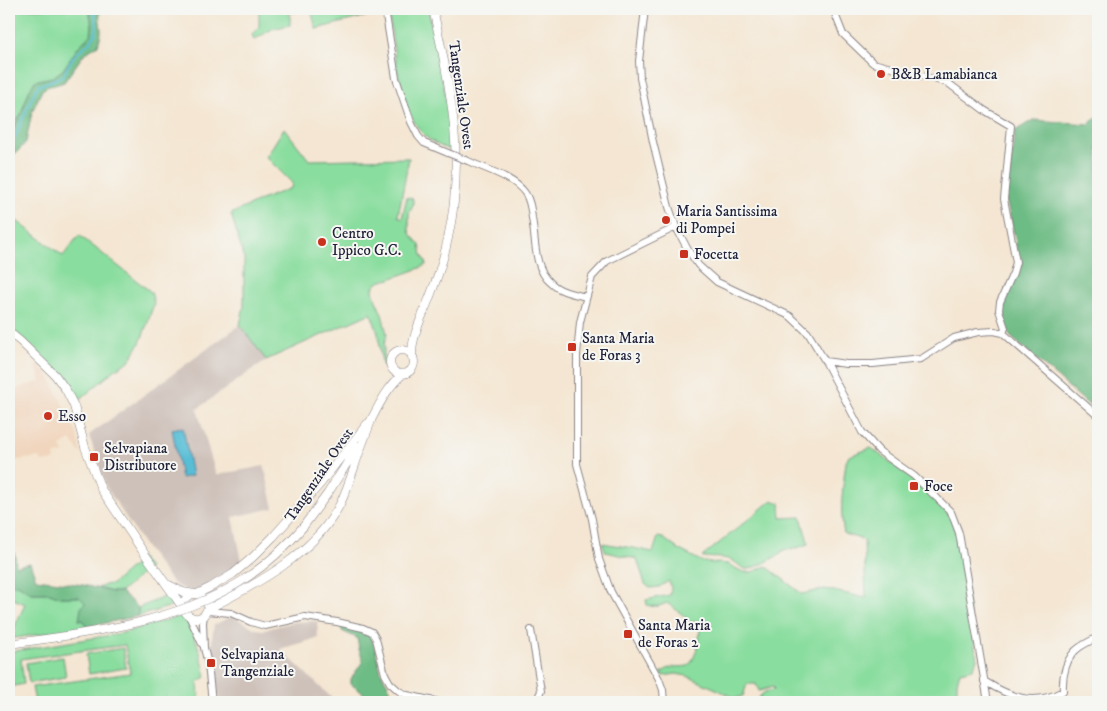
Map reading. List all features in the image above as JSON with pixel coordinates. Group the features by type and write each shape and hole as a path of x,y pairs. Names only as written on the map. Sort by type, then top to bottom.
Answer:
{"main road":[{"name":"Tangenziale Ovest","path":"412,357 416,330 443,259 454,211 457,163 453,115 444,58 433,9"},
{"name":"Tangenziale Ovest","path":"400,350 416,330"},
{"path":"9,332 55,375 66,390 74,406 85,448 101,489 185,613 197,618 289,561 306,547 325,526 333,516 348,487 371,421"},
{"path":"397,351 408,352 412,357 414,360 410,371 403,374 396,373 391,368 389,361 397,351"},
{"name":"Tangenziale Ovest","path":"387,392 391,368"},
{"name":"Tangenziale Ovest","path":"9,644 121,626 166,614 225,590 254,572 284,547 303,527 352,456 387,392 397,378 403,374"},
{"path":"183,608 185,599 211,588 233,574 253,557 320,484 364,427 371,421"},
{"path":"165,582 176,589 200,594 208,605 206,612"}],"street":[{"path":"385,9 396,78 411,122 418,136 424,143 497,174 517,185 529,199 535,247 539,265 544,275 551,284 567,292 586,297"},
{"path":"645,9 639,61 640,78 653,142 669,207 676,227 698,265 717,282 790,316 808,333 825,361 862,432 879,451 914,476 951,512 959,533 988,702"},
{"path":"833,9 843,34 872,63 948,83 984,110 1011,126 1004,199 1016,262 1000,302 1000,316 1005,328 1003,332"},
{"path":"664,702 663,690 659,679 611,592 600,559 577,464 577,355 580,322 592,276 607,261 676,227"},
{"path":"825,361 846,364 873,364 921,359 954,338 978,332 1003,332 1098,416"},
{"path":"204,648 203,623 206,612 231,613 265,626 305,617 337,622 372,632 390,684 407,695 439,702"},
{"path":"189,616 204,648 208,664 212,702"},
{"path":"531,630 541,691 536,702"},
{"path":"984,681 1010,695 1023,699 1042,699 1056,695 1063,691 1065,669 1070,657 1080,647 1098,637"}],"shaded area":[{"path":"240,325 266,360 197,409 216,475 264,466 274,508 233,517 242,561 226,574 200,589 191,591 172,582 146,548 106,487 89,435"},
{"path":"35,363 49,376 77,434 81,454 71,440 60,446 64,453 54,455 55,460 42,462 40,457 10,461 9,391 41,381"},
{"path":"232,616 256,629 263,630 293,622 317,621 318,638 280,649 336,702 220,702 213,664 212,638 214,625"}],"green space":[{"path":"9,9 89,9 92,25 91,35 79,46 63,70 53,77 35,81 10,134 9,133"},
{"path":"89,9 101,9 101,33 98,45 84,54 64,82 48,86 42,90 32,112 26,142 11,157 9,165 9,136 21,114 29,91 35,81 53,77 63,70 79,46 91,35 92,25"},
{"path":"259,9 309,9 290,13 290,25 272,29 254,40 252,34 259,27"},
{"path":"311,9 383,9 383,12 316,29"},
{"path":"388,9 428,9 446,97 450,150 426,137 417,126 409,111 403,95 395,58"},
{"path":"1098,116 1098,413 1010,336 1004,317 1005,298 1019,266 1006,199 1015,131 1033,120 1089,124"},
{"name":"Centro Ippico G.C.","path":"284,128 309,160 409,158 398,216 402,218 407,197 413,199 413,206 409,213 409,230 420,245 422,255 427,264 380,282 373,288 387,334 384,345 384,368 378,333 371,313 266,360 240,325 244,306 244,258 231,214 291,188 292,183 266,157"},
{"path":"9,215 63,256 79,235 151,292 154,303 148,322 140,343 129,361 116,369 79,400 62,376 9,327"},
{"path":"871,448 898,468 941,505 951,518 957,533 977,659 973,669 960,672 957,691 968,700 984,700 985,702 757,702 765,692 774,690 773,687 759,691 756,684 747,684 743,696 736,698 687,676 676,674 663,676 661,673 668,668 688,666 691,662 699,637 699,624 697,620 692,623 667,603 657,606 647,605 646,600 670,595 669,581 659,587 650,588 645,584 637,559 606,552 602,543 653,552 658,537 663,538 678,549 703,562 728,564 743,572 752,572 766,566 802,594 825,589 866,598 864,540 844,534 842,506 846,462 849,456"},
{"path":"772,500 780,503 781,518 801,517 808,544 791,550 783,550 781,554 748,569 728,559 702,557"},
{"path":"9,544 15,555 16,566 30,563 36,579 121,592 138,608 138,616 87,627 83,620 79,620 81,608 85,603 79,597 60,597 50,593 31,593 18,584 13,585 9,579"},
{"path":"139,556 149,568 121,592 112,592 98,588 108,584 111,585 139,561"},
{"path":"9,579 13,585 18,584 31,593 50,593 60,597 79,597 85,603 79,620 83,620 87,627 9,639 9,629 14,628 25,604 9,597"},
{"path":"169,595 176,605 138,616 138,608"},
{"path":"183,615 198,645 206,677 198,682 199,698 207,702 35,702 32,687 130,673 125,645 21,659 24,684 9,687 9,652 123,633"},
{"path":"342,625 370,634 381,670 391,694 371,699 351,684 351,679 363,661 357,638 342,631"},
{"path":"123,648 126,668 89,674 86,654"},
{"path":"63,657 66,677 29,683 26,663"}],"water":[{"path":"183,427 192,476 181,478 172,429"}],"waterway":[{"path":"9,149 38,86 63,76 73,57 95,35 97,26 94,9"}],"place":[{"name":"B&B Lamabianca","path":"881,74"},
{"name":"Maria Santissima di Pompei","path":"666,220"},
{"name":"Centro Ippico G.C.","path":"322,242"},
{"name":"Focetta","path":"684,254"},
{"name":"Santa Maria de Foras 3","path":"572,347"},
{"name":"Esso","path":"48,416"},
{"name":"Selvapiana Distributore","path":"94,457"},
{"name":"Foce","path":"914,486"},
{"name":"Santa Maria de Foras 2","path":"628,634"},
{"name":"Selvapiana Tangenziale","path":"211,663"}]}
